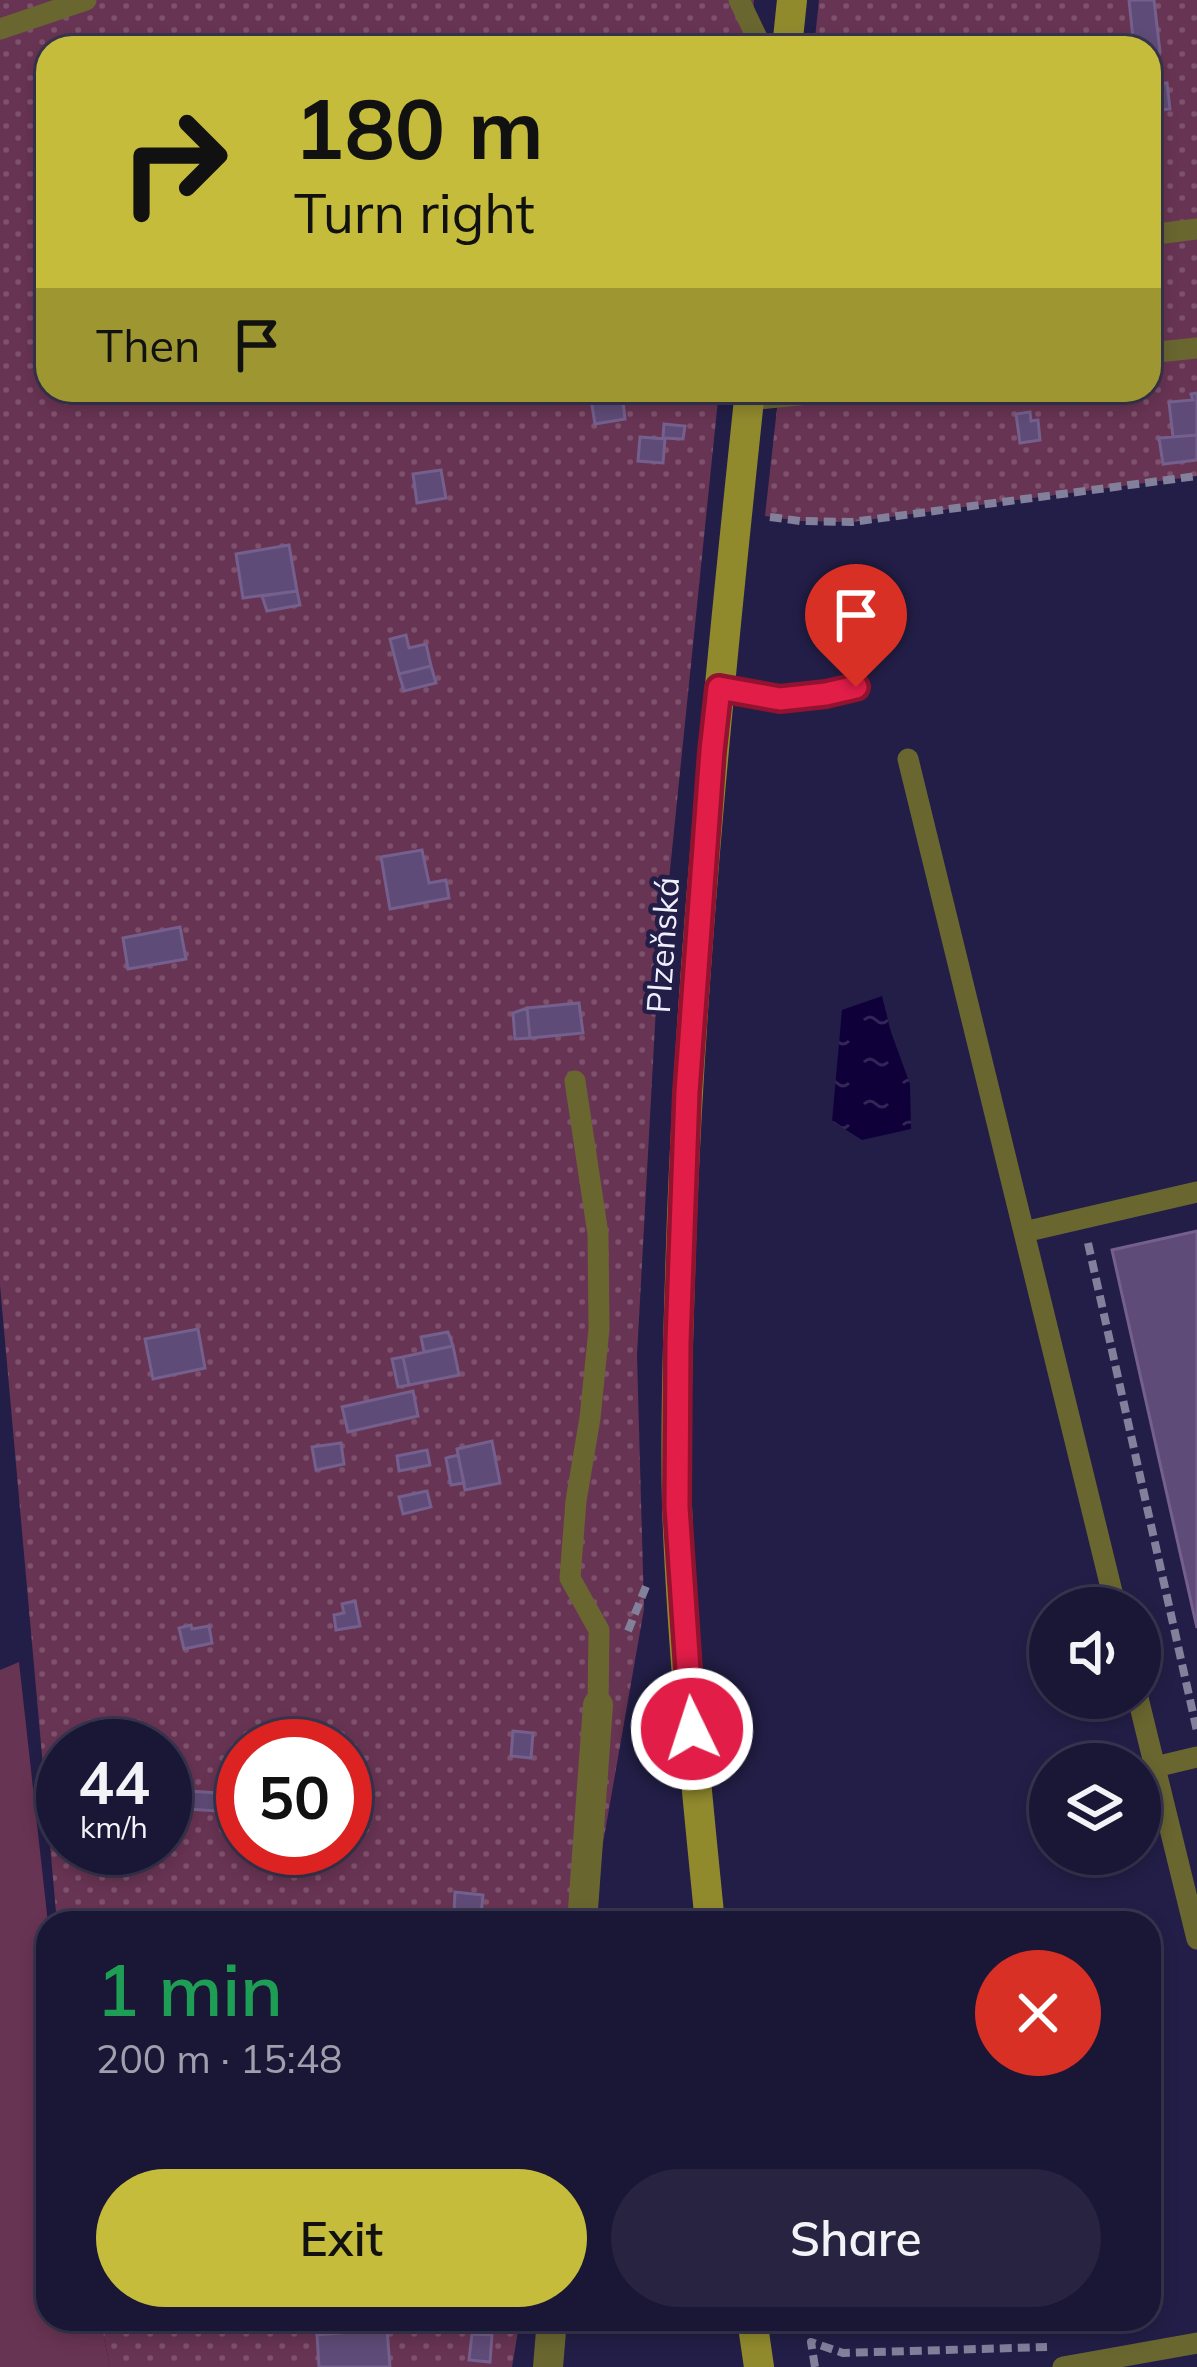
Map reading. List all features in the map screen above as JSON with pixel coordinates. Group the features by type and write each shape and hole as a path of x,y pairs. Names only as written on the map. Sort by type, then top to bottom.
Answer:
{"main road":[{"path":"788,36 792,0"},
{"name":"Plzeňská","path":"709,1911 677,1507 677,1365 687,1092 710,774 749,402"},
{"path":"754,2331 759,2367"}],"street":[{"path":"583,1911 598,1705"},
{"path":"548,2367 551,2331"}],"lane":[{"path":"0,29 86,0"},
{"path":"739,0 756,36"},
{"path":"1161,234 1197,229"},
{"path":"1161,352 1197,348"},
{"path":"719,688 780,699 856,687"},
{"path":"908,759 1111,1587"},
{"path":"575,1082 598,1234 598,1329 569,1577 599,1630 598,1705"},
{"path":"1024,1232 1197,1192"},
{"path":"1161,1766 1197,1757"},
{"path":"1161,1792 1197,1939"},
{"path":"1063,2367 1197,2343"}],"path":[{"path":"738,514 852,522 1197,476"},
{"path":"1082,1218 1197,1731"},
{"path":"625,1639 651,1573"},
{"path":"814,2367 811,2342 843,2354 1063,2344"}],"shaded area":[{"path":"0,0 754,0 751,36 36,36 36,402 718,402 656,1007 637,1355 644,1609 591,1911 56,1911 53,1875 192,1875 192,1719 39,1719 0,1285"},
{"path":"819,0 1197,0 1197,476 852,522 765,516 778,402 1161,402 1161,36 815,36"},
{"path":"19,1662 36,1815 36,1875 43,1875 47,1911 36,1911 36,2331 102,2331 110,2367 0,2367 0,1670"},
{"path":"102,2331 518,2331 512,2367 110,2367"}],"water":[{"path":"882,996 910,1084 911,1129 862,1140 832,1121 842,1010"}],"building":[{"path":"1129,0 1154,0 1158,36 1133,36"},
{"path":"1167,83 1170,109 1161,110 1161,84"},
{"path":"1197,393 1197,435 1173,437 1169,402 1193,400 1191,394"},
{"path":"591,402 623,402 625,419 595,424"},
{"path":"1030,412 1031,421 1038,420 1040,440 1020,443 1016,414"},
{"path":"664,424 685,426 683,439 663,438"},
{"path":"1197,435 1197,460 1163,464 1159,438"},
{"path":"640,437 665,439 663,463 638,461"},
{"path":"441,470 446,498 417,503 413,474"},
{"path":"289,545 297,591 243,598 236,554"},
{"path":"297,591 300,605 267,611 262,596"},
{"path":"406,635 409,648 426,644 431,666 399,674 390,639"},
{"path":"431,666 436,683 404,691 399,674"},
{"path":"422,850 429,883 446,880 449,898 390,909 381,857"},
{"path":"180,927 186,959 128,969 123,938"},
{"path":"579,1003 583,1033 530,1038 527,1008"},
{"path":"527,1008 530,1038 515,1039 513,1013"},
{"path":"1197,1231 1197,1628 1112,1250"},
{"path":"198,1329 205,1368 153,1379 145,1339"},
{"path":"448,1332 453,1346 424,1352 421,1337"},
{"path":"453,1346 459,1375 409,1385 403,1357"},
{"path":"403,1357 409,1385 398,1387 392,1359"},
{"path":"413,1391 418,1416 348,1432 342,1407"},
{"path":"492,1441 500,1483 465,1490 457,1449"},
{"path":"341,1443 344,1464 316,1470 312,1447"},
{"path":"427,1450 430,1465 399,1471 397,1456"},
{"path":"458,1455 464,1483 451,1485 446,1458"},
{"path":"427,1491 431,1507 403,1514 399,1497"},
{"path":"355,1601 360,1626 336,1630 334,1615 344,1613 342,1604"},
{"path":"191,1625 192,1629 209,1626 212,1643 184,1649 179,1628"},
{"path":"513,1731 533,1733 531,1758 511,1756"},
{"path":"192,1791 216,1793 216,1811 192,1809"},
{"path":"455,1892 483,1895 481,1911 454,1911"},
{"path":"387,2331 390,2367 319,2367 317,2335"},
{"path":"472,2334 492,2335 490,2362 469,2360"}],"route":[{"path":"692,1729 677,1507 678,1342 687,1092 719,688 780,699 856,687"}]}
